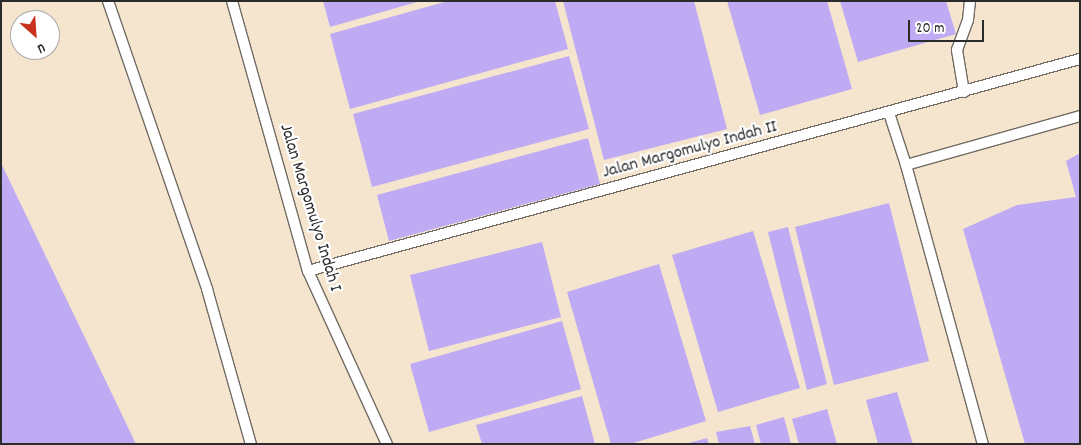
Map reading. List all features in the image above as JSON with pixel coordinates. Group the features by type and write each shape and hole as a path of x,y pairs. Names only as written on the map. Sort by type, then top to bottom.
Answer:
{"lane":[{"path":"108,1 207,289 251,444"},
{"name":"Jalan Margomulyo Indah I","path":"232,1 308,271 387,444"},
{"path":"964,92 957,50 968,20 970,1"},
{"name":"Jalan Margomulyo Indah II","path":"308,271 1080,59"},
{"path":"889,113 906,166 983,444"},
{"path":"906,166 1080,116"}],"building":[{"path":"323,1 416,1 417,2 330,27"},
{"path":"448,1 555,1 568,49 350,109 330,34"},
{"path":"563,1 694,1 727,129 604,160"},
{"path":"727,1 827,1 852,89 760,115"},
{"path":"840,1 946,1 956,34 858,62"},
{"path":"569,56 589,129 372,187 353,114"},
{"path":"588,138 600,184 389,241 377,195"},
{"path":"1080,153 1080,444 1025,444 963,229 1017,205 1076,197 1066,161"},
{"path":"1,163 136,444 1,444"},
{"path":"889,203 929,361 834,385 795,227"},
{"path":"788,227 827,384 807,390 768,232"},
{"path":"753,231 800,388 718,412 672,255"},
{"path":"542,242 561,317 429,351 410,275"},
{"path":"659,264 706,421 630,444 611,444 567,292"},
{"path":"562,321 581,389 429,432 410,364"},
{"path":"897,392 913,444 878,444 866,400"},
{"path":"582,396 595,444 482,444 476,425"},
{"path":"827,409 837,444 799,444 792,419"},
{"path":"784,417 791,444 761,444 756,425"},
{"path":"750,426 755,444 719,444 716,432"},
{"path":"707,438 709,444 689,444 689,443"}]}
